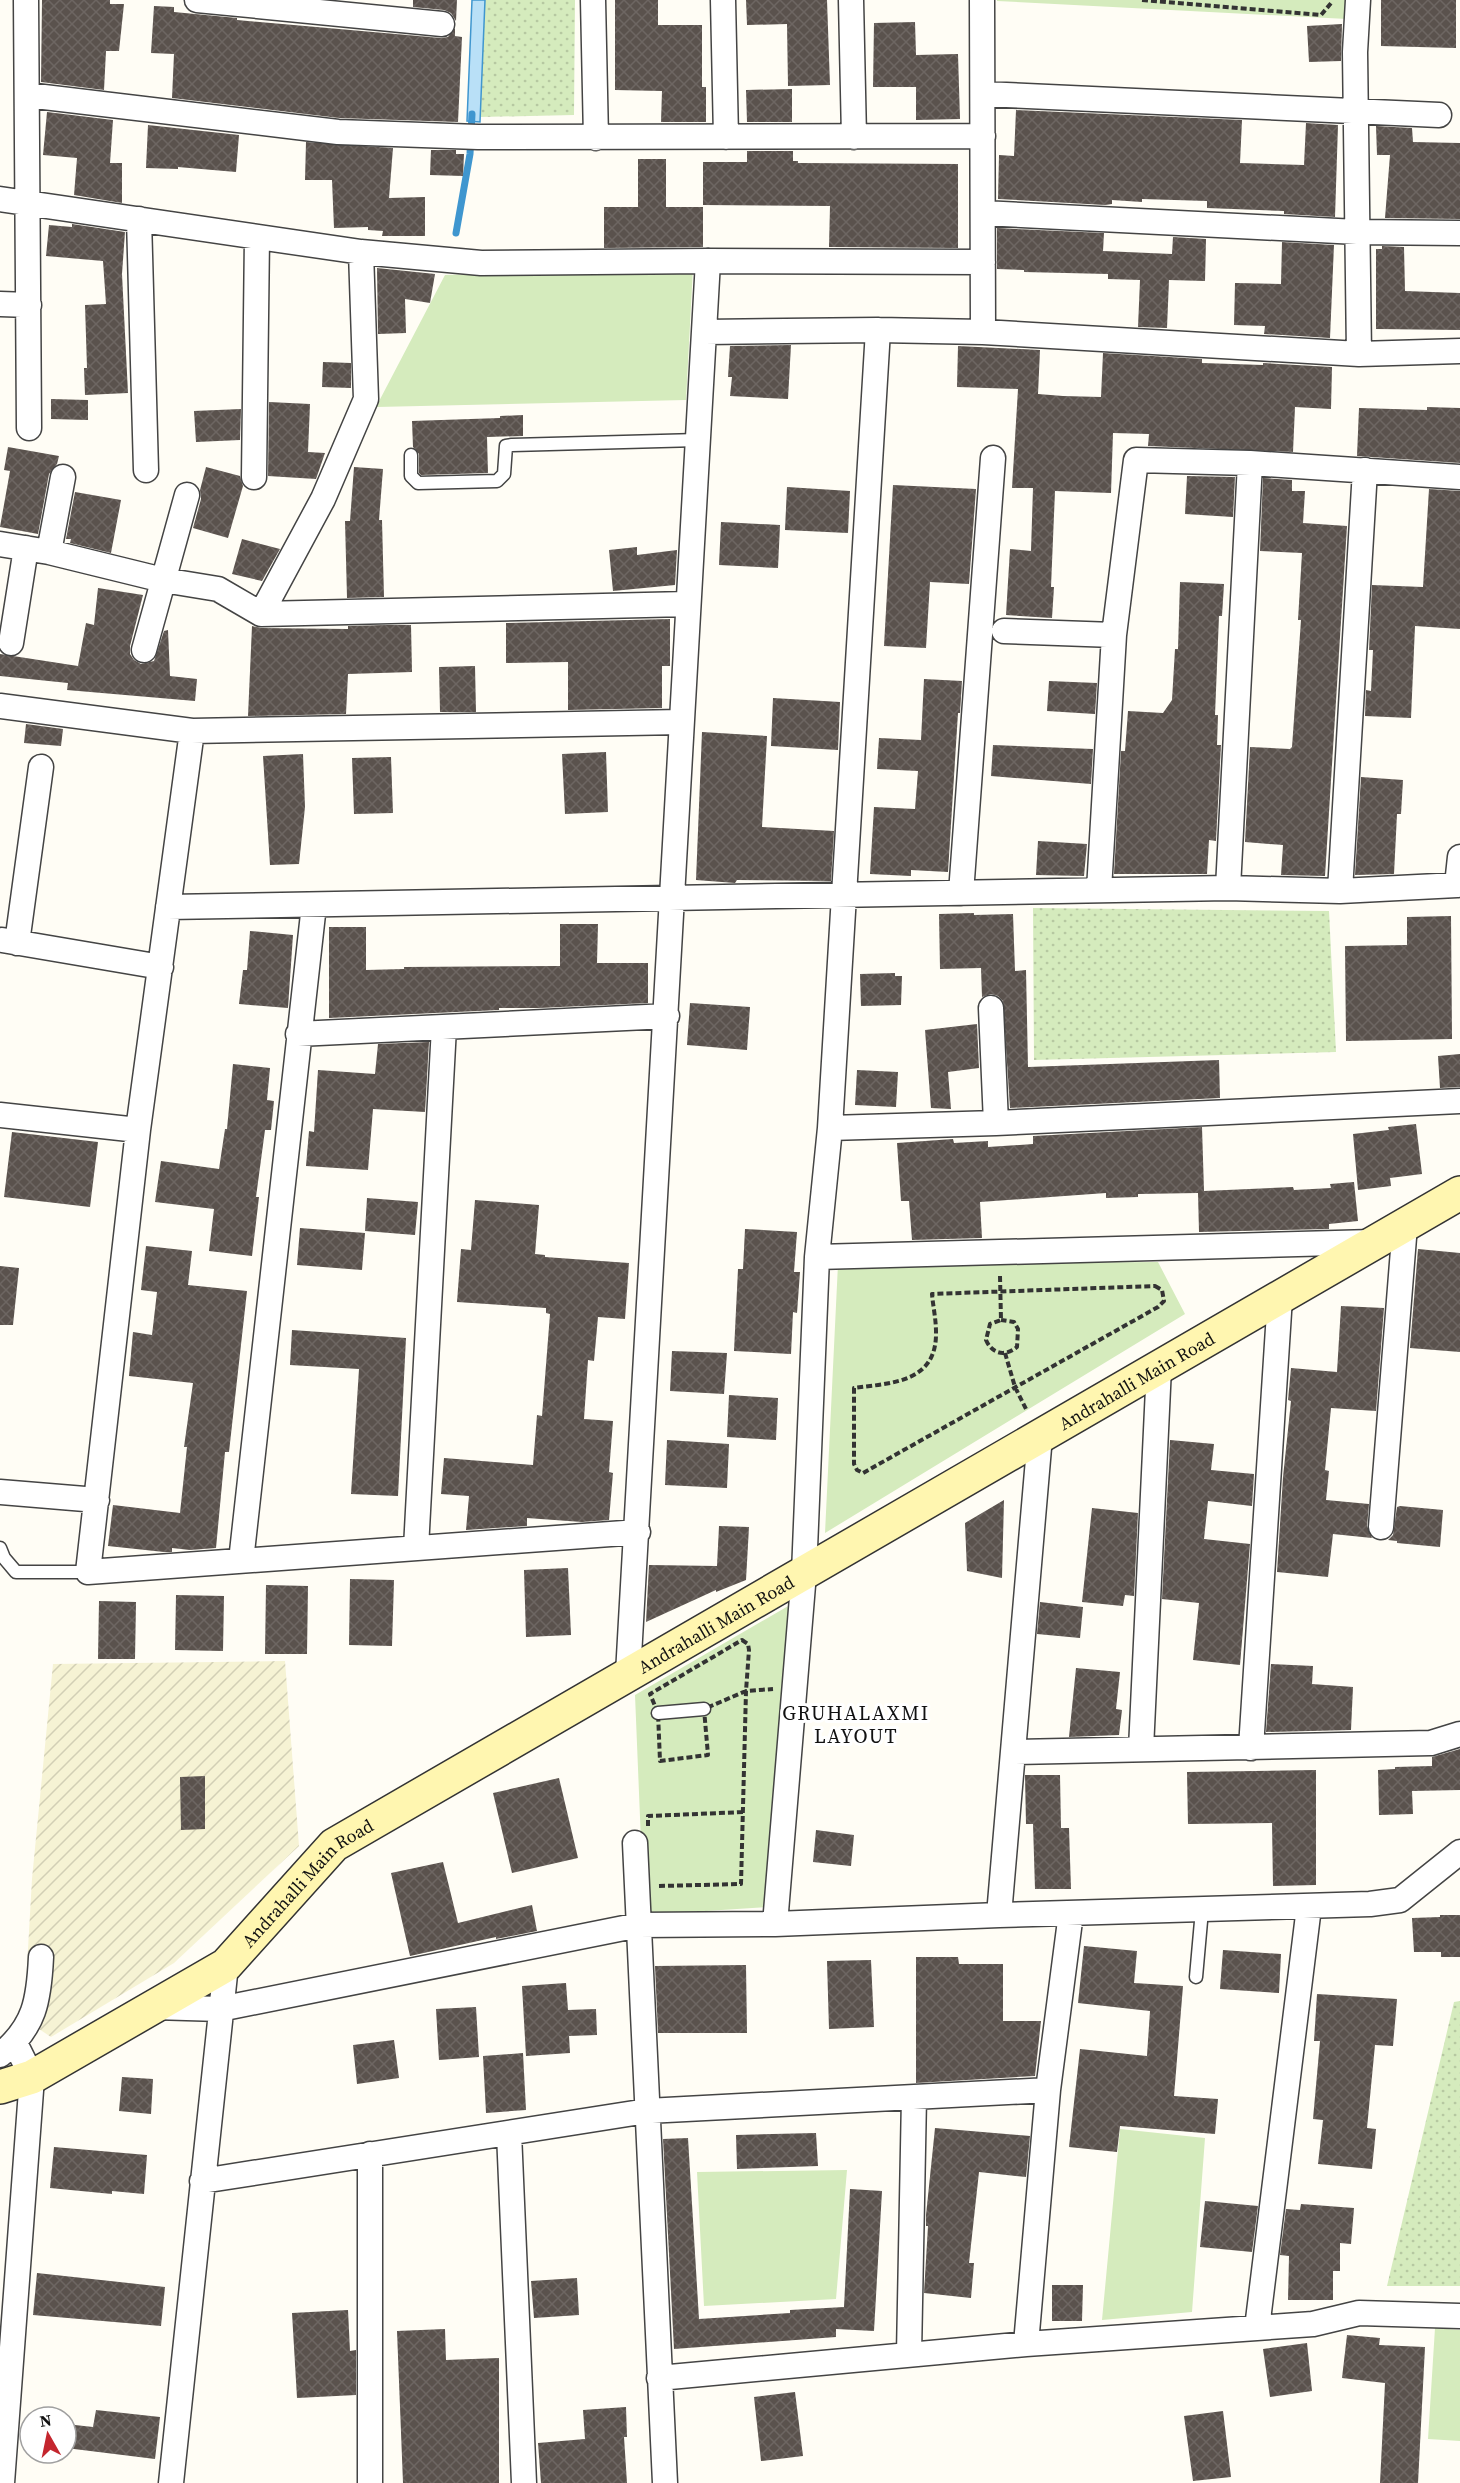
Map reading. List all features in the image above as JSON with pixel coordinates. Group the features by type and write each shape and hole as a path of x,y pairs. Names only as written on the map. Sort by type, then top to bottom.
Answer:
{"main road":[{"name":"Andrahalli Main Road","path":"0,2087 32,2077 226,1965 334,1845 1460,1193"}],"street":[{"path":"27,0 29,428"},
{"path":"197,0 358,8 442,24"},
{"path":"593,0 596,138"},
{"path":"723,0 726,137"},
{"path":"851,0 855,137"},
{"path":"982,0 983,332"},
{"path":"1358,0 1356,112 1359,354"},
{"path":"983,94 1439,115"},
{"path":"27,95 338,132 519,138 983,136"},
{"path":"0,199 361,252 481,263 983,262"},
{"path":"983,213 1357,232 1460,234"},
{"path":"140,219 146,470"},
{"path":"254,477 257,237"},
{"path":"261,614 323,499 366,399 361,252"},
{"path":"628,1674 638,1532 687,604 708,261"},
{"path":"0,304 29,305"},
{"path":"705,332 878,330 983,332 1359,354 1460,351"},
{"path":"775,1924 804,1573 817,1257 830,1128 878,330"},
{"path":"961,893 993,458"},
{"path":"1099,890 1114,635 1136,460 1250,463 1460,477"},
{"path":"1228,888 1250,463"},
{"path":"1340,891 1365,470"},
{"path":"11,644 37,550 63,477"},
{"path":"144,650 187,495"},
{"path":"0,544 37,550 163,580 219,589 261,614 687,604"},
{"path":"1004,631 1114,635"},
{"path":"0,706 192,731 681,722"},
{"path":"192,731 138,1130 88,1572 638,1532"},
{"path":"41,767 8,941 161,967"},
{"path":"168,907 1228,888 1340,891 1457,885 1460,857"},
{"path":"241,1561 314,905"},
{"path":"991,1008 996,1123"},
{"path":"298,1034 667,1016"},
{"path":"416,1548 444,1027"},
{"path":"830,1128 996,1123 1460,1101"},
{"path":"0,1115 138,1130"},
{"path":"1381,1527 1405,1225"},
{"path":"817,1257 1375,1242"},
{"path":"1251,1748 1280,1297"},
{"path":"1141,1749 1160,1367"},
{"path":"999,1915 1040,1436"},
{"path":"0,1492 97,1500"},
{"path":"1013,1752 1431,1743 1460,1734"},
{"path":"642,1835 639,1925 665,2483"},
{"path":"153,2007 220,2009 639,1925 775,1924 1370,1904 1400,1900 1460,1852"},
{"path":"1257,2328 1309,1907"},
{"path":"1026,2344 1048,2090 1071,1913"},
{"path":"2,2483 7,2313 32,2077 8,2049 30,2022 39,1993 41,1957"},
{"path":"171,2483 226,1965"},
{"path":"202,2181 647,2111 1048,2090"},
{"path":"909,2354 914,2097"},
{"path":"509,2133 524,2483"},
{"path":"370,2154 370,2483"},
{"path":"659,2378 1026,2344 1313,2325 1359,2313 1460,2316"}],"lane":[{"path":"411,455 411,476 418,483 497,481 504,474 506,446 698,440"},
{"path":"0,1548 4,1558 16,1572 88,1572"},
{"path":"658,1713 704,1709"},
{"path":"1196,1977 1202,1910"}],"path":[{"path":"1142,0 1321,15 1332,5 1333,0"},
{"path":"1000,1251 1001,1320"},
{"path":"1155,1286 1162,1290 1164,1301 1158,1307 863,1473 857,1470 854,1464 854,1388 901,1381 922,1372 934,1350 937,1333 932,1294 1000,1292 1155,1286"},
{"path":"1001,1320 1014,1322 1018,1329 1019,1339 1017,1347 1005,1353 997,1353 990,1349 986,1340 990,1324 1001,1320"},
{"path":"1005,1353 1015,1387"},
{"path":"652,1886 741,1884 746,1691 795,1687"},
{"path":"642,1835 648,1816 743,1812"}],"shaded area":[{"path":"285,1661 299,1846 174,1963 51,2037 24,2019 32,1879 53,1664"}],"green space":[{"path":"485,0 575,0 574,115 480,117"},
{"path":"1347,0 1347,19 997,1"},
{"path":"693,268 686,400 376,407 445,275"},
{"path":"1033,908 1329,911 1336,1052 1034,1060"},
{"path":"1158,1262 1185,1314 825,1533 838,1264"},
{"path":"790,1605 767,1907 644,1915 635,1695"},
{"path":"1460,2001 1460,2286 1387,2286 1454,2002"},
{"path":"1120,2129 1205,2138 1192,2312 1102,2320"},
{"path":"847,2170 836,2299 704,2306 697,2172"},
{"path":"1435,2328 1460,2330 1460,2441 1428,2439"}],"water":[{"path":"472,0 485,0 480,122 467,121"}],"building":[{"path":"42,0 110,0 110,4 124,4 119,51 106,51 104,90 41,82"},
{"path":"413,0 457,0 456,21 451,13 444,10 413,7"},
{"path":"615,0 658,0 658,25 702,25 702,87 706,87 706,122 661,122 662,91 615,90"},
{"path":"746,0 827,0 830,85 788,86 787,24 747,25"},
{"path":"1381,0 1456,0 1456,48 1381,46"},
{"path":"154,6 174,7 174,12 237,18 237,20 441,38 448,37 455,28 455,36 462,37 458,122 339,118 172,98 174,54 151,53"},
{"path":"915,22 916,55 958,54 960,119 916,120 916,87 873,87 874,23"},
{"path":"1342,24 1341,61 1309,62 1307,26"},
{"path":"792,89 792,122 747,122 746,90"},
{"path":"1016,110 1242,120 1240,163 1304,165 1306,123 1338,125 1335,217 1284,214 1284,211 1207,208 1207,201 1112,200 1112,204 1105,205 998,199 999,155 1014,156"},
{"path":"47,112 113,120 110,163 122,163 122,203 74,195 77,158 43,155"},
{"path":"148,125 239,135 236,172 178,167 178,169 146,168"},
{"path":"1376,126 1412,128 1413,142 1460,143 1460,219 1385,218 1390,155 1377,155"},
{"path":"306,142 393,148 389,198 425,197 425,236 382,236 383,231 368,230 368,227 334,228 332,180 305,180"},
{"path":"431,150 456,150 456,154 464,154 463,176 430,175"},
{"path":"747,151 793,151 793,161 798,161 798,163 958,164 958,248 829,247 830,206 703,205 703,162 747,162"},
{"path":"638,159 666,159 666,207 703,207 703,247 604,248 604,207 638,207"},
{"path":"72,224 125,232 122,274 128,393 85,395 84,368 87,368 85,305 106,304 103,261 46,256 49,225 72,227"},
{"path":"997,228 1104,233 1103,251 1172,254 1173,237 1206,239 1205,281 1169,280 1167,328 1138,327 1140,280 1108,279 1108,274 997,269"},
{"path":"1282,242 1334,245 1330,338 1264,334 1265,326 1234,325 1235,283 1281,284"},
{"path":"1382,246 1404,247 1405,291 1460,293 1460,330 1376,329 1376,249 1382,249"},
{"path":"377,268 435,274 430,303 405,299 406,333 378,334"},
{"path":"791,345 788,399 730,396 732,377 728,377 730,346"},
{"path":"958,346 1040,350 1038,394 1063,396 1101,397 1103,353 1202,359 1202,363 1263,365 1263,363 1332,367 1331,409 1295,407 1293,452 1148,446 1149,434 1113,433 1111,493 1055,491 1052,618 1006,615 1010,549 1031,551 1033,488 1012,488 1018,389 957,387"},
{"path":"323,362 351,363 351,388 322,387"},
{"path":"51,399 88,400 88,420 51,419"},
{"path":"269,402 310,404 308,452 325,453 316,479 268,476"},
{"path":"1427,407 1460,408 1460,463 1357,456 1359,408 1427,410"},
{"path":"241,409 240,440 196,442 194,411"},
{"path":"523,415 523,436 487,437 488,473 421,475 419,473 419,454 413,447 412,421"},
{"path":"8,447 59,456 57,464 49,474 38,534 0,527 10,471 4,470"},
{"path":"206,467 240,476 243,486 228,538 193,528"},
{"path":"354,467 383,469 379,520 382,520 384,597 347,598 345,521 350,521"},
{"path":"1187,476 1235,477 1233,517 1185,514"},
{"path":"1263,478 1292,480 1292,491 1305,491 1303,523 1347,526 1325,876 1281,875 1283,845 1245,842 1250,747 1290,749 1292,747 1301,620 1298,620 1302,553 1260,551"},
{"path":"893,485 976,489 969,584 930,582 926,648 884,646"},
{"path":"787,487 850,491 848,533 785,530"},
{"path":"1429,489 1460,491 1460,629 1415,626 1411,718 1365,716 1366,690 1371,691 1373,650 1369,650 1372,585 1423,587"},
{"path":"75,492 121,500 111,553 70,543 71,539 66,539"},
{"path":"721,522 780,525 778,568 719,565"},
{"path":"242,539 280,549 262,581 232,574"},
{"path":"637,547 637,555 677,550 675,585 613,591 609,550"},
{"path":"1180,582 1224,584 1222,616 1219,616 1215,715 1218,715 1217,745 1221,745 1216,841 1209,840 1207,874 1114,874 1121,751 1125,751 1128,711 1163,713 1172,700 1175,649 1178,649"},
{"path":"98,588 143,595 130,654 141,664 154,661 164,631 168,630 170,676 197,679 195,701 67,690 68,683 0,676 0,654 78,666 86,623 94,625"},
{"path":"670,619 670,666 662,666 662,708 568,710 568,662 506,663 506,623"},
{"path":"411,625 412,672 348,674 346,714 248,716 252,626 348,629 348,626"},
{"path":"475,666 476,712 440,712 439,667"},
{"path":"924,679 962,681 948,872 911,870 911,876 870,874 874,807 915,809 918,771 877,769 879,738 921,740"},
{"path":"1049,681 1097,683 1095,714 1047,711"},
{"path":"773,698 840,702 838,750 771,746"},
{"path":"26,724 63,729 61,746 24,743"},
{"path":"702,732 767,736 762,827 834,831 831,881 737,880 735,883 696,880"},
{"path":"993,745 1093,749 1091,784 991,776"},
{"path":"606,752 608,812 565,814 562,754"},
{"path":"303,754 305,807 299,864 270,865 263,756"},
{"path":"391,757 393,813 354,814 352,758"},
{"path":"1361,777 1403,780 1401,814 1397,814 1394,874 1355,875"},
{"path":"1038,841 1087,844 1084,876 1036,875"},
{"path":"974,913 974,915 1013,914 1015,971 1026,970 1028,1067 1219,1060 1220,1098 1010,1108 1003,1001 991,994 982,997 981,968 940,969 939,914"},
{"path":"1451,916 1452,1039 1346,1041 1345,946 1407,945 1407,917"},
{"path":"560,924 598,924 597,963 648,963 648,1003 499,1008 499,1010 329,1018 329,927 366,927 366,970 404,969 404,967 560,966"},
{"path":"250,931 293,935 288,1008 239,1004 243,970 247,970"},
{"path":"895,973 895,976 902,976 901,1005 861,1006 860,974"},
{"path":"690,1003 750,1007 747,1050 687,1045"},
{"path":"977,1024 979,1068 948,1072 951,1109 931,1108 925,1030"},
{"path":"429,1042 425,1112 373,1109 368,1170 306,1166 309,1131 314,1132 318,1070 375,1074 378,1044"},
{"path":"1460,1054 1460,1087 1440,1088 1438,1056"},
{"path":"233,1064 270,1068 267,1100 274,1101 271,1130 265,1130 256,1197 259,1197 252,1256 209,1251 214,1209 155,1202 161,1161 219,1169 225,1129 227,1129"},
{"path":"857,1070 898,1072 896,1107 855,1105"},
{"path":"1416,1124 1422,1174 1390,1178 1391,1186 1358,1190 1353,1134"},
{"path":"1202,1127 1204,1191 1293,1187 1294,1190 1331,1188 1330,1184 1354,1182 1358,1221 1329,1224 1329,1229 1199,1232 1198,1193 1138,1194 1138,1197 1106,1198 1106,1193 980,1202 982,1238 912,1240 909,1201 901,1201 897,1143 953,1139 954,1143 988,1141 988,1147 1033,1144 1033,1136"},
{"path":"12,1132 98,1142 90,1207 4,1197"},
{"path":"367,1198 418,1202 415,1235 365,1231"},
{"path":"475,1200 539,1205 535,1254 545,1255 545,1257 629,1263 625,1319 598,1317 594,1361 588,1360 584,1419 613,1421 609,1472 613,1473 609,1520 582,1522 527,1518 527,1526 466,1530 469,1496 441,1494 444,1458 533,1465 537,1415 542,1416 550,1314 546,1313 546,1308 457,1302 461,1249 471,1250"},
{"path":"300,1228 365,1233 362,1270 297,1265"},
{"path":"745,1229 797,1232 794,1272 800,1272 797,1313 793,1312 791,1354 734,1351 738,1269 743,1269"},
{"path":"146,1246 192,1251 188,1285 247,1291 229,1452 225,1452 216,1548 190,1550 172,1548 172,1552 164,1552 108,1546 113,1505 180,1513 187,1447 184,1447 193,1383 129,1376 133,1332 152,1335 157,1292 141,1290"},
{"path":"1418,1249 1460,1253 1460,1352 1410,1348"},
{"path":"0,1266 19,1268 13,1325 0,1325"},
{"path":"1341,1306 1384,1308 1376,1411 1331,1408 1325,1470 1329,1471 1326,1500 1369,1504 1367,1526 1372,1538 1333,1534 1328,1577 1277,1572 1291,1401 1288,1400 1291,1368 1337,1372"},
{"path":"292,1330 406,1338 398,1496 351,1494 359,1369 290,1365"},
{"path":"672,1351 727,1353 724,1394 670,1391"},
{"path":"729,1395 778,1398 776,1440 727,1437"},
{"path":"667,1440 729,1444 727,1488 665,1485"},
{"path":"1170,1440 1214,1444 1211,1470 1254,1474 1252,1506 1208,1501 1204,1539 1250,1544 1240,1665 1193,1660 1199,1603 1162,1599"},
{"path":"1004,1500 1002,1578 967,1571 965,1523"},
{"path":"1397,1507 1443,1510 1440,1547 1388,1540 1393,1535"},
{"path":"1092,1508 1138,1513 1134,1596 1125,1595 1123,1606 1082,1602"},
{"path":"719,1526 749,1527 746,1580 716,1592 716,1590 646,1622 649,1565 717,1566"},
{"path":"568,1568 571,1635 526,1637 524,1570"},
{"path":"350,1579 394,1580 392,1646 349,1645"},
{"path":"266,1585 308,1586 307,1654 265,1654"},
{"path":"176,1595 224,1596 223,1651 175,1650"},
{"path":"99,1601 136,1602 135,1659 98,1659"},
{"path":"1040,1602 1083,1607 1080,1638 1037,1634"},
{"path":"1271,1664 1313,1666 1312,1684 1353,1687 1351,1730 1266,1732"},
{"path":"1076,1668 1120,1672 1116,1709 1122,1710 1119,1735 1069,1737"},
{"path":"1460,1749 1460,1790 1412,1791 1413,1814 1379,1815 1378,1770 1432,1766 1432,1757"},
{"path":"1316,1770 1316,1885 1273,1886 1272,1823 1188,1824 1187,1772"},
{"path":"1025,1775 1060,1775 1061,1828 1069,1828 1071,1889 1035,1889 1033,1824 1026,1824"},
{"path":"205,1776 205,1829 181,1830 180,1777"},
{"path":"559,1778 578,1858 512,1873 493,1793"},
{"path":"816,1830 854,1835 851,1866 813,1862"},
{"path":"443,1862 458,1923 532,1905 537,1931 496,1939 496,1937 410,1956 391,1873"},
{"path":"1440,1915 1460,1915 1460,1957 1441,1957 1441,1952 1414,1952 1412,1918 1440,1917"},
{"path":"1084,1946 1137,1951 1134,1983 1183,1986 1174,2096 1218,2099 1215,2134 1120,2126 1117,2152 1069,2147 1080,2049 1147,2056 1150,2011 1078,2003"},
{"path":"1223,1950 1281,1954 1279,1993 1220,1989"},
{"path":"916,1957 958,1957 959,1964 1003,1964 1003,2021 1041,2021 1035,2076 916,2083"},
{"path":"871,1960 874,2027 829,2029 827,1961"},
{"path":"746,1965 747,2033 658,2033 655,1966"},
{"path":"566,1983 568,2010 596,2009 597,2035 569,2036 570,2053 526,2056 522,1986"},
{"path":"1317,1994 1397,1999 1393,2046 1375,2045 1367,2128 1376,2129 1372,2169 1318,2164 1323,2120 1313,2119 1320,2041 1314,2041"},
{"path":"476,2007 479,2057 439,2060 436,2009"},
{"path":"394,2040 399,2078 357,2084 353,2045"},
{"path":"523,2053 526,2110 486,2113 483,2056"},
{"path":"122,2077 153,2079 151,2114 119,2111"},
{"path":"935,2128 1030,2136 1026,2177 979,2172 969,2263 974,2263 971,2298 924,2293 928,2226 926,2226 926,2215"},
{"path":"816,2133 818,2166 737,2169 736,2135"},
{"path":"688,2138 699,2319 844,2307 850,2189 882,2191 874,2331 836,2329 836,2337 674,2349 663,2139"},
{"path":"54,2147 147,2155 144,2194 112,2191 112,2194 50,2188"},
{"path":"1205,2201 1258,2206 1252,2252 1200,2247"},
{"path":"1301,2204 1354,2208 1351,2244 1340,2243 1340,2271 1333,2271 1333,2300 1288,2300 1289,2256 1280,2255 1286,2209 1300,2210"},
{"path":"37,2273 165,2287 161,2326 33,2315"},
{"path":"577,2278 579,2315 534,2318 531,2281"},
{"path":"1052,2285 1083,2285 1082,2321 1052,2321"},
{"path":"348,2310 350,2351 356,2350 356,2395 297,2398 292,2313"},
{"path":"445,2329 446,2360 499,2358 499,2483 403,2483 397,2331"},
{"path":"1347,2335 1380,2338 1379,2345 1425,2347 1418,2483 1380,2483 1385,2383 1342,2378"},
{"path":"1307,2343 1312,2391 1270,2397 1263,2349"},
{"path":"795,2392 803,2456 761,2461 754,2397"},
{"path":"626,2407 627,2437 624,2437 627,2483 541,2483 538,2443 585,2439 583,2410"},
{"path":"96,2410 160,2417 155,2459 78,2449 78,2425 93,2427"},
{"path":"1223,2411 1231,2477 1193,2481 1184,2416"}],"waterway":[{"path":"456,233 470,154 472,114"}],"district":[{"name":"GRUHALAXMI LAYOUT","path":"856,1724"}]}
